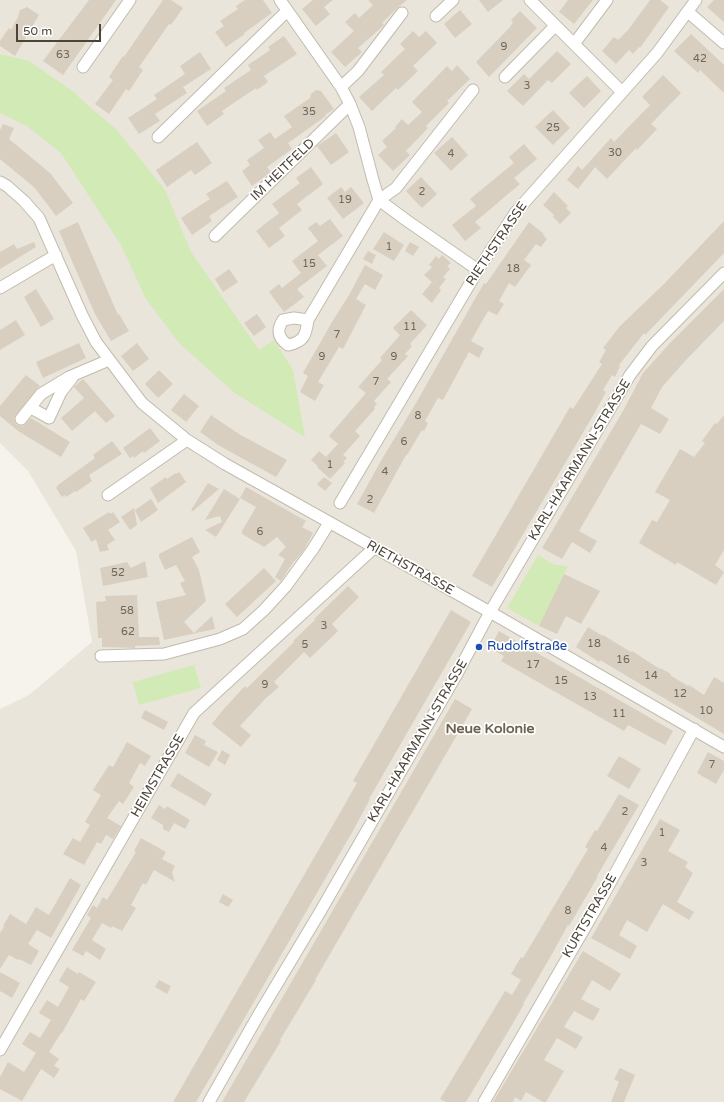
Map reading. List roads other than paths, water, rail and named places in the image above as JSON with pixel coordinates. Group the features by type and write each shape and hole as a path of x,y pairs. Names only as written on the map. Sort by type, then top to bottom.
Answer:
{"street":[{"path":"84,67 130,0"},
{"path":"280,0 341,88 350,104 359,127 379,200 478,270"},
{"path":"436,16 453,0"},
{"path":"530,0 622,92"},
{"path":"574,44 607,0"},
{"name":"RIETHSTRASSE","path":"340,503 478,270 515,212 657,53 696,0"},
{"path":"158,137 287,11"},
{"path":"688,12 724,43"},
{"path":"341,88 358,71 402,13"},
{"path":"505,77 556,26"},
{"path":"308,320 379,200 396,188 473,90"},
{"name":"IM HEITFELD","path":"215,236 350,104"},
{"name":"RIETHSTRASSE","path":"0,182 7,186 24,201 39,218 82,316 96,342 142,403 187,440 225,464 490,612"},
{"path":"0,288 56,255"},
{"name":"KARL-HAARMANN-STRASSE","path":"209,1102 458,672 490,612 630,375 652,346 724,273"},
{"path":"21,420 41,394 74,375 109,360"},
{"path":"31,408 49,418 62,392 74,375"},
{"path":"108,495 187,440"},
{"path":"101,656 164,654 220,639 243,628 264,610 286,586 313,549 329,523"},
{"name":"HEIMSTRASSE","path":"0,1050 194,713 374,548"},
{"path":"490,612 724,747"},
{"name":"KURTSTRASSE","path":"484,1102 598,904 694,729"}],"place":[{"name":"Rudolfstraße","path":"479,647"}],"district":[{"name":"Neue Kolonie","path":"490,729"}]}
